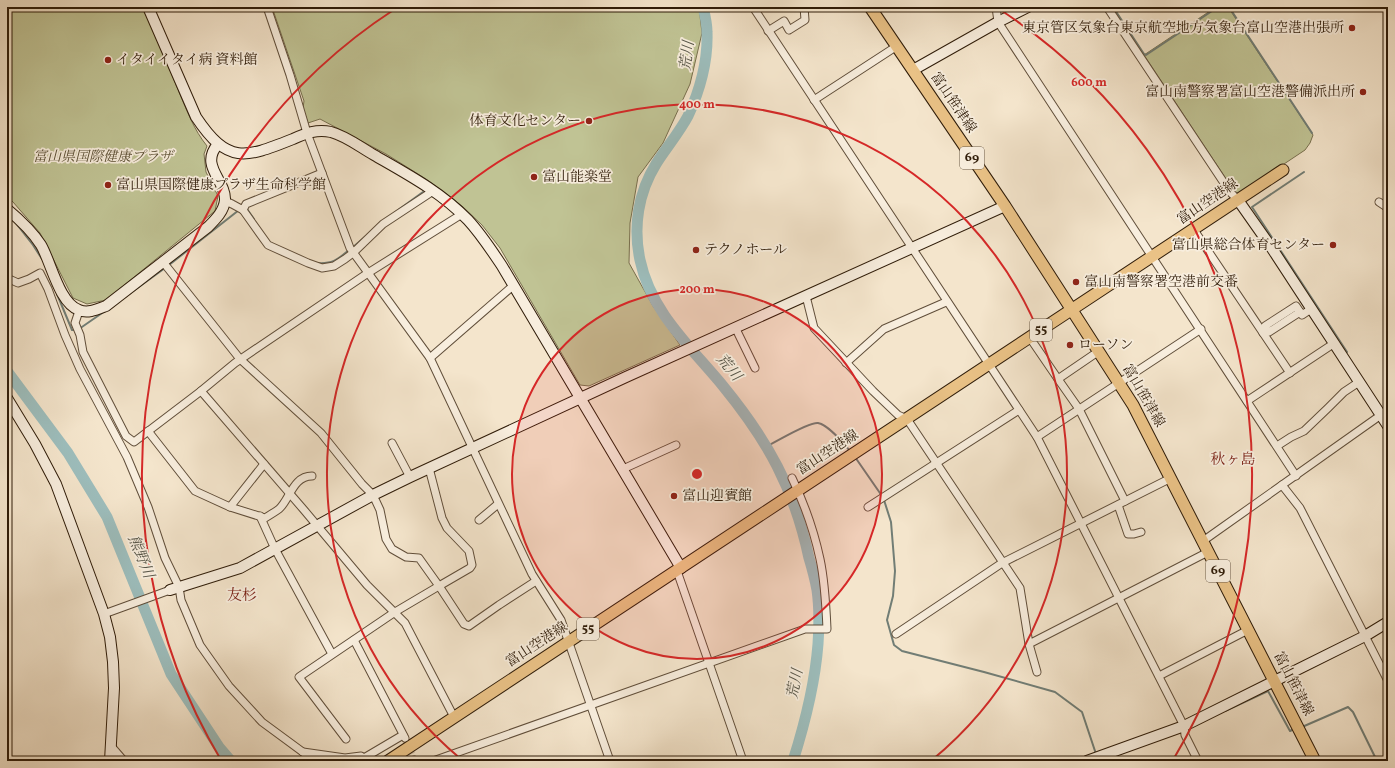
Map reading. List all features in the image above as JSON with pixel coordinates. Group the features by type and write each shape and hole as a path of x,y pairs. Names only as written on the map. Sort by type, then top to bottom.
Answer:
{"main road":[{"name":"富山笹津線","path":"870,7 1005,206 1133,405 1315,761"},
{"name":"富山空港線","path":"388,761 1283,170"}],"street":[{"path":"148,7 196,117 207,133 218,144 229,151 243,154 261,151 307,133 321,131 339,135 433,190 462,214 474,227 514,285 623,469 679,569 709,663 743,761"},
{"path":"267,7 290,75 307,133 352,251 430,358 498,504 536,581 561,620 610,761"},
{"path":"753,7 1037,438 1184,726 1185,735 1198,761"},
{"path":"768,31 784,21 789,30 805,20 804,7"},
{"path":"996,7 998,22 1201,329 1296,476"},
{"path":"913,70 998,22 1028,7"},
{"path":"1107,7 1230,192 1238,200 1270,247 1333,344 1359,382 1384,412 1388,426"},
{"path":"814,100 897,46"},
{"path":"7,209 21,221 41,245 63,296 79,311 92,311 106,306 208,227 221,212 225,201 225,195 211,162 212,152 218,144"},
{"path":"243,210 246,204 322,173"},
{"path":"225,201 243,210 268,245 308,264 322,268 334,266 383,224 433,190"},
{"path":"1379,202 1388,208"},
{"path":"109,612 240,568 373,495 410,477 1005,206"},
{"path":"79,311 76,323 84,352 126,436 134,442 240,360 368,273 462,214"},
{"path":"1194,230 1265,331 1290,373"},
{"path":"163,262 240,360 321,433 339,454 362,484 373,495 380,510 386,539 392,549 406,557 419,558 440,586 464,624 469,626 499,604 536,581"},
{"path":"7,278 18,283 29,280 40,273 48,289 65,335 80,369 127,457 148,507 174,589 181,600 200,645 228,686 262,722 314,761"},
{"path":"430,358 514,285"},
{"path":"806,296 814,328 846,363 898,415 907,419 1020,588 1029,644 1037,672"},
{"path":"846,363 884,329 946,302"},
{"path":"1265,331 1265,326 1296,306 1302,315 1311,309"},
{"path":"735,328 755,368"},
{"path":"1037,438 1119,382 1201,329"},
{"path":"1030,338 1079,409 1121,503 1128,534 1141,532"},
{"path":"1247,401 1333,344"},
{"path":"1058,379 1099,351"},
{"path":"1276,446 1304,431 1344,392 1359,382"},
{"path":"201,391 318,525 367,585 405,623 454,717"},
{"path":"8,400 35,444 56,484 109,612 114,688 110,761"},
{"path":"868,507 1019,410"},
{"path":"1203,541 1384,412"},
{"path":"148,431 195,491 230,507 265,518 280,508 289,492 301,480 308,476 312,476"},
{"path":"392,443 410,477"},
{"path":"623,469 676,445"},
{"path":"230,507 264,464"},
{"path":"346,739 299,677 394,612 470,568 472,565 469,552 447,528 442,518 430,468"},
{"path":"433,761 805,629 827,629 826,606 820,558 805,509 792,478"},
{"path":"896,634 1002,563 1171,478"},
{"path":"1282,485 1300,508 1388,681"},
{"path":"479,520 498,504"},
{"path":"260,516 275,549 332,654"},
{"path":"1029,644 1208,552"},
{"path":"1087,761 1184,726 1365,636 1388,622"},
{"path":"1159,676 1248,630"},
{"path":"301,752 345,758 361,756 366,760 404,736 354,640"},
{"path":"111,746 124,761"}],"green space":[{"name":"富山県国際健康プラザ","path":"7,7 142,7 157,38 191,120 207,146 204,154 206,172 218,196 215,211 106,300 87,304 73,298 40,233 7,196"},
{"path":"272,7 699,7 702,33 690,84 663,143 638,177 630,223 629,263 653,306 680,345 589,386 580,385 500,248 482,225 462,206 426,179 386,154 320,119 308,123 303,108 304,101"},
{"path":"1216,7 1228,7 1313,135 1305,150 1239,194 1236,194 1144,55"}],"waterway":[{"name":"荒川","path":"703,7 707,25 707,43 705,64 700,85 688,116 656,164 645,187 641,198 637,223 638,248 645,279 662,312 673,328 739,406 753,426 777,466 796,509 817,590 818,638 817,659 812,689 793,761"},
{"path":"1113,7 1146,55 1218,7"},
{"path":"1229,7 1312,133"},
{"path":"1304,172 1252,207 1347,352"},
{"path":"394,213 423,192"},
{"path":"245,209 247,209 254,219"},
{"path":"169,265 239,210"},
{"path":"15,222 42,259"},
{"path":"352,248 366,236"},
{"path":"317,263 334,261 349,250"},
{"path":"125,297 165,268"},
{"path":"57,294 72,330 75,330"},
{"path":"79,329 105,311"},
{"name":"熊野川","path":"7,371 68,453 107,517 171,674 219,747 231,761"},
{"path":"767,446 807,425 818,423 827,427 851,452"},
{"path":"855,457 882,496"},
{"path":"884,500 891,522 895,571 893,596 887,620 894,645 902,651 1055,692 1082,712 1096,754 1097,753"},
{"path":"1225,711 1268,691 1290,731 1294,729"},
{"path":"1302,727 1348,707 1353,712 1377,761"}],"tunnel":[{"path":"405,738 414,760"}],"place":[{"name":"東京管区気象台東京航空地方気象台富山空港出張所","path":"1352,28"},
{"name":"イタイイタイ病 資料館","path":"108,60"},
{"name":"富山南警察署富山空港警備派出所","path":"1363,92"},
{"name":"体育文化センター","path":"589,121"},
{"name":"富山能楽堂","path":"534,177"},
{"name":"富山県国際健康プラザ生命科学館","path":"108,185"},
{"name":"富山県総合体育センター","path":"1333,245"},
{"name":"テクノホール","path":"696,250"},
{"name":"富山南警察署空港前交番","path":"1076,282"},
{"name":"ローソン","path":"1070,345"},
{"name":"富山迎賓館","path":"674,496"}],"district":[{"name":"秋ヶ島","path":"1233,460"},
{"name":"友杉","path":"242,596"}]}
